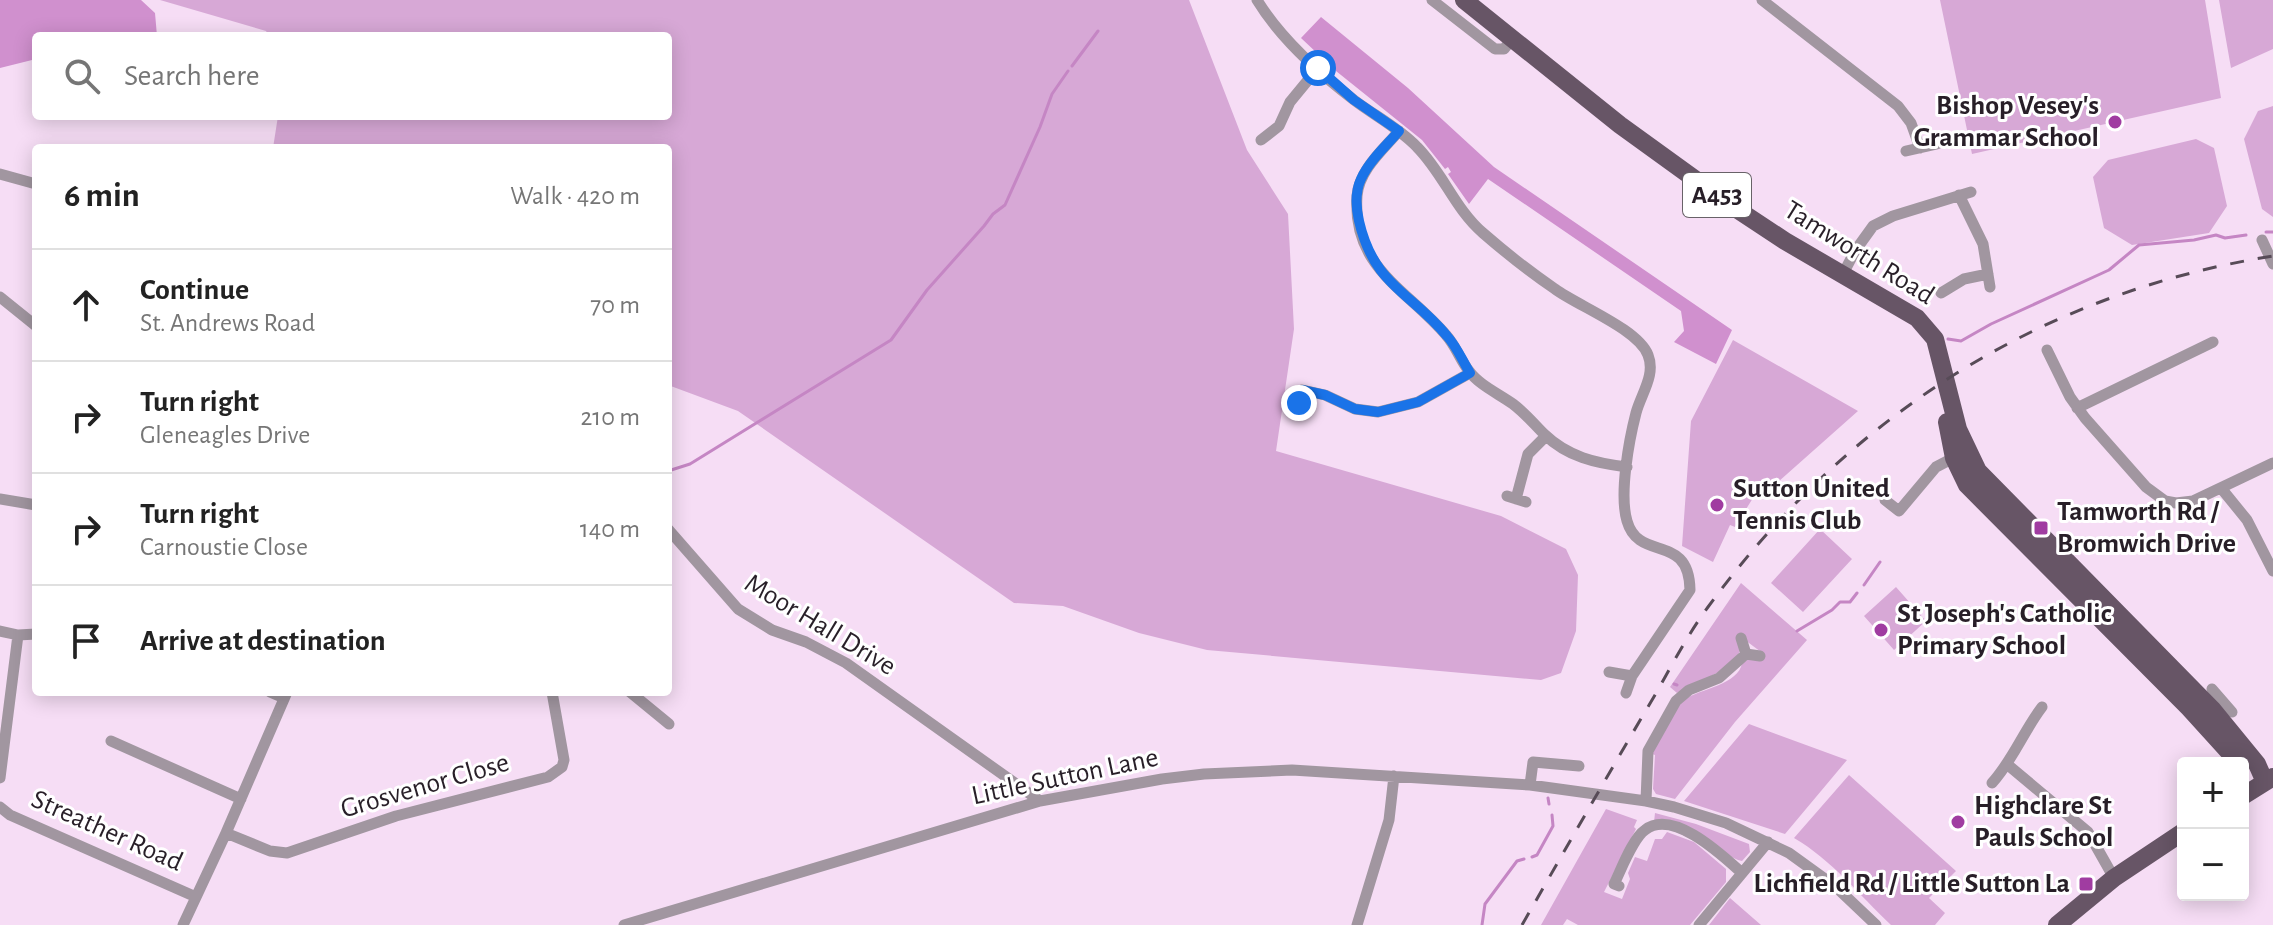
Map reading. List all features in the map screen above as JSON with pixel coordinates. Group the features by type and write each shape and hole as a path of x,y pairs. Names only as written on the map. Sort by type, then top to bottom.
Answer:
{"main road":[{"name":"Tamworth Road","path":"1464,0 1620,125 1732,206 1905,308 1928,329 1940,352 1949,395 1947,427 1960,455 1967,485 2234,757"},
{"name":"Tamworth Road","path":"1960,455 2216,704 2269,780"},
{"name":"Tamworth Road","path":"2249,769 2269,780"},
{"path":"2249,792 2269,780"},
{"path":"2057,925 2076,918 2114,878 2177,836"}],"street":[{"path":"1257,0 1288,39 1318,68 1354,100 1399,131 1428,159 1456,202 1481,231 1556,290 1644,348 1651,366 1650,375 1635,416 1624,498 1630,530 1644,544 1679,556 1686,565 1690,590 1632,676 1626,693"},
{"path":"1432,0 1495,49 1504,49 1512,39"},
{"path":"1762,0 1898,106 1911,123 1920,148"},
{"path":"1261,139 1279,126 1290,102 1318,68"},
{"path":"1399,131 1362,175 1358,186 1357,211 1362,231 1368,250 1383,275 1446,334 1470,373 1524,413 1546,436 1586,460 1627,467"},
{"path":"1906,151 1937,144"},
{"path":"0,174 32,183"},
{"path":"1843,274 1873,226 1893,216 1965,194 1979,231 1990,287"},
{"path":"2262,240 2273,264"},
{"path":"1941,293 1964,279 1988,274"},
{"path":"0,297 32,323"},
{"path":"2077,408 2213,342"},
{"path":"2053,353 2077,408 2165,501 2185,502 2273,463"},
{"path":"1299,403 1302,390 1325,395 1355,409 1378,412 1418,402 1470,373"},
{"path":"1517,499 1528,454 1546,436"},
{"path":"1885,500 1899,511 1936,467 1960,455"},
{"path":"2221,488 2247,520 2273,571"},
{"path":"0,499 32,504"},
{"name":"Moor Hall Drive","path":"672,534 738,609 772,630 806,642 846,663 1040,801"},
{"path":"0,631 32,634"},
{"name":"Streather Road","path":"0,778 18,635"},
{"path":"1741,638 1746,654"},
{"path":"1646,801 1648,751 1676,701 1689,690 1719,678 1746,654 1760,656"},
{"path":"1609,672 1632,676"},
{"path":"2212,689 2216,704 2232,712"},
{"path":"183,925 285,696"},
{"name":"Grosvenor Close","path":"226,833 270,851 287,853 396,816 548,777 562,767 564,760 553,696"},
{"path":"635,696 670,724"},
{"path":"1992,783 2008,765 2024,730 2042,707"},
{"path":"111,741 241,799"},
{"path":"1530,785 1533,762 1579,766"},
{"path":"2008,765 2088,832 2114,878"},
{"name":"Little Sutton Lane","path":"624,925 1040,801 1204,774 1292,770 1530,785 1646,801 1726,823 1768,842 1818,873 1876,925"},
{"path":"1357,925 1389,820 1394,776"},
{"name":"Streather Road","path":"0,807 10,815 194,902"},
{"path":"1619,886 1614,884 1641,832 1651,826 1680,829 1699,837 1742,873"},
{"path":"1699,925 1768,842"},
{"path":"194,902 196,925"}],"shaded area":[{"path":"0,0 141,0 155,13 157,32 32,32 32,60 0,68"},
{"path":"160,0 1189,0 1247,150 1288,214 1294,329 1276,451 1501,516 1566,549 1578,575 1576,631 1561,673 1541,680 1207,650 1139,633 1063,606 1014,603 738,411 672,386 672,144 274,144 277,120 672,120 672,32 266,31"},
{"path":"1940,0 2205,0 2221,98 1972,154"},
{"path":"2219,0 2273,0 2273,49 2231,68"},
{"path":"1321,17 1408,88 1494,167 1732,330 1716,364 1674,342 1684,331 1681,311 1488,179 1469,204 1448,174 1451,172 1448,167 1445,169 1422,140 1336,71 1301,38"},
{"path":"2273,106 2273,217 2262,209 2244,139 2258,111"},
{"path":"2196,139 2214,148 2227,206 2209,233 2132,245 2104,228 2093,177 2108,160"},
{"path":"1733,340 1858,411 1769,490 1761,485 1735,527 1730,525 1713,562 1682,546 1691,421"},
{"path":"1820,529 1852,559 1803,612 1771,583"},
{"path":"1741,583 1807,640 1735,722 1675,799 1656,794 1653,789 1655,755 1652,754 1680,703 1727,681 1742,663 1761,652 1745,640 1738,655 1723,670 1677,693 1670,687"},
{"path":"1896,587 1926,621 1894,650 1864,616"},
{"path":"1749,724 1847,760 1785,834 1684,801"},
{"path":"1849,775 1956,871 1929,898 1945,913 1935,925 1891,925 1833,867 1794,838"},
{"path":"1606,809 1637,820 1636,829 1604,892 1622,899 1635,857 1647,861 1655,839 1662,839 1667,832 1694,842 1726,869 1726,882 1690,925 1578,925 1567,919 1563,925 1541,925"},
{"path":"1655,813 1749,844 1750,852 1742,861 1738,860 1654,822"},
{"path":"1730,898 1761,925 1709,925"}],"waterway":[{"path":"1072,66 1098,31"},
{"path":"672,470 690,464 891,340 927,290 993,214 1005,205 1052,94 1068,71"},
{"path":"2266,232 2273,232"},
{"path":"1948,339 1961,341 2109,270 2139,245 2216,235 2225,238 2246,235"},
{"path":"1864,585 1880,562"},
{"path":"1797,631 1840,602 1850,602 1857,593"},
{"path":"1548,798 1549,804"},
{"path":"1532,857 1537,855 1553,826 1552,815"},
{"path":"1482,925 1485,904 1517,861 1524,859"}],"railway":[{"path":"1522,925 1701,617 1763,539 1822,477 1886,422 1955,374 2028,333 2106,300 2188,274 2273,256"}],"place":[{"name":"Bishop Vesey's Grammar School","path":"2115,122"},
{"name":"Sutton United Tennis Club","path":"1717,505"},
{"name":"Tamworth Rd / Bromwich Drive","path":"2041,528"},
{"name":"St Joseph's Catholic Primary School","path":"1881,630"},
{"name":"Highclare St Pauls School","path":"1958,822"},
{"name":"Lichfield Rd / Little Sutton La","path":"2086,884"}],"route":[{"path":"1299,403 1302,390 1325,395 1355,409 1378,412 1418,402 1470,373 1446,334 1383,275 1368,250 1362,231 1357,198 1362,175 1399,131 1354,100 1318,68"}]}
